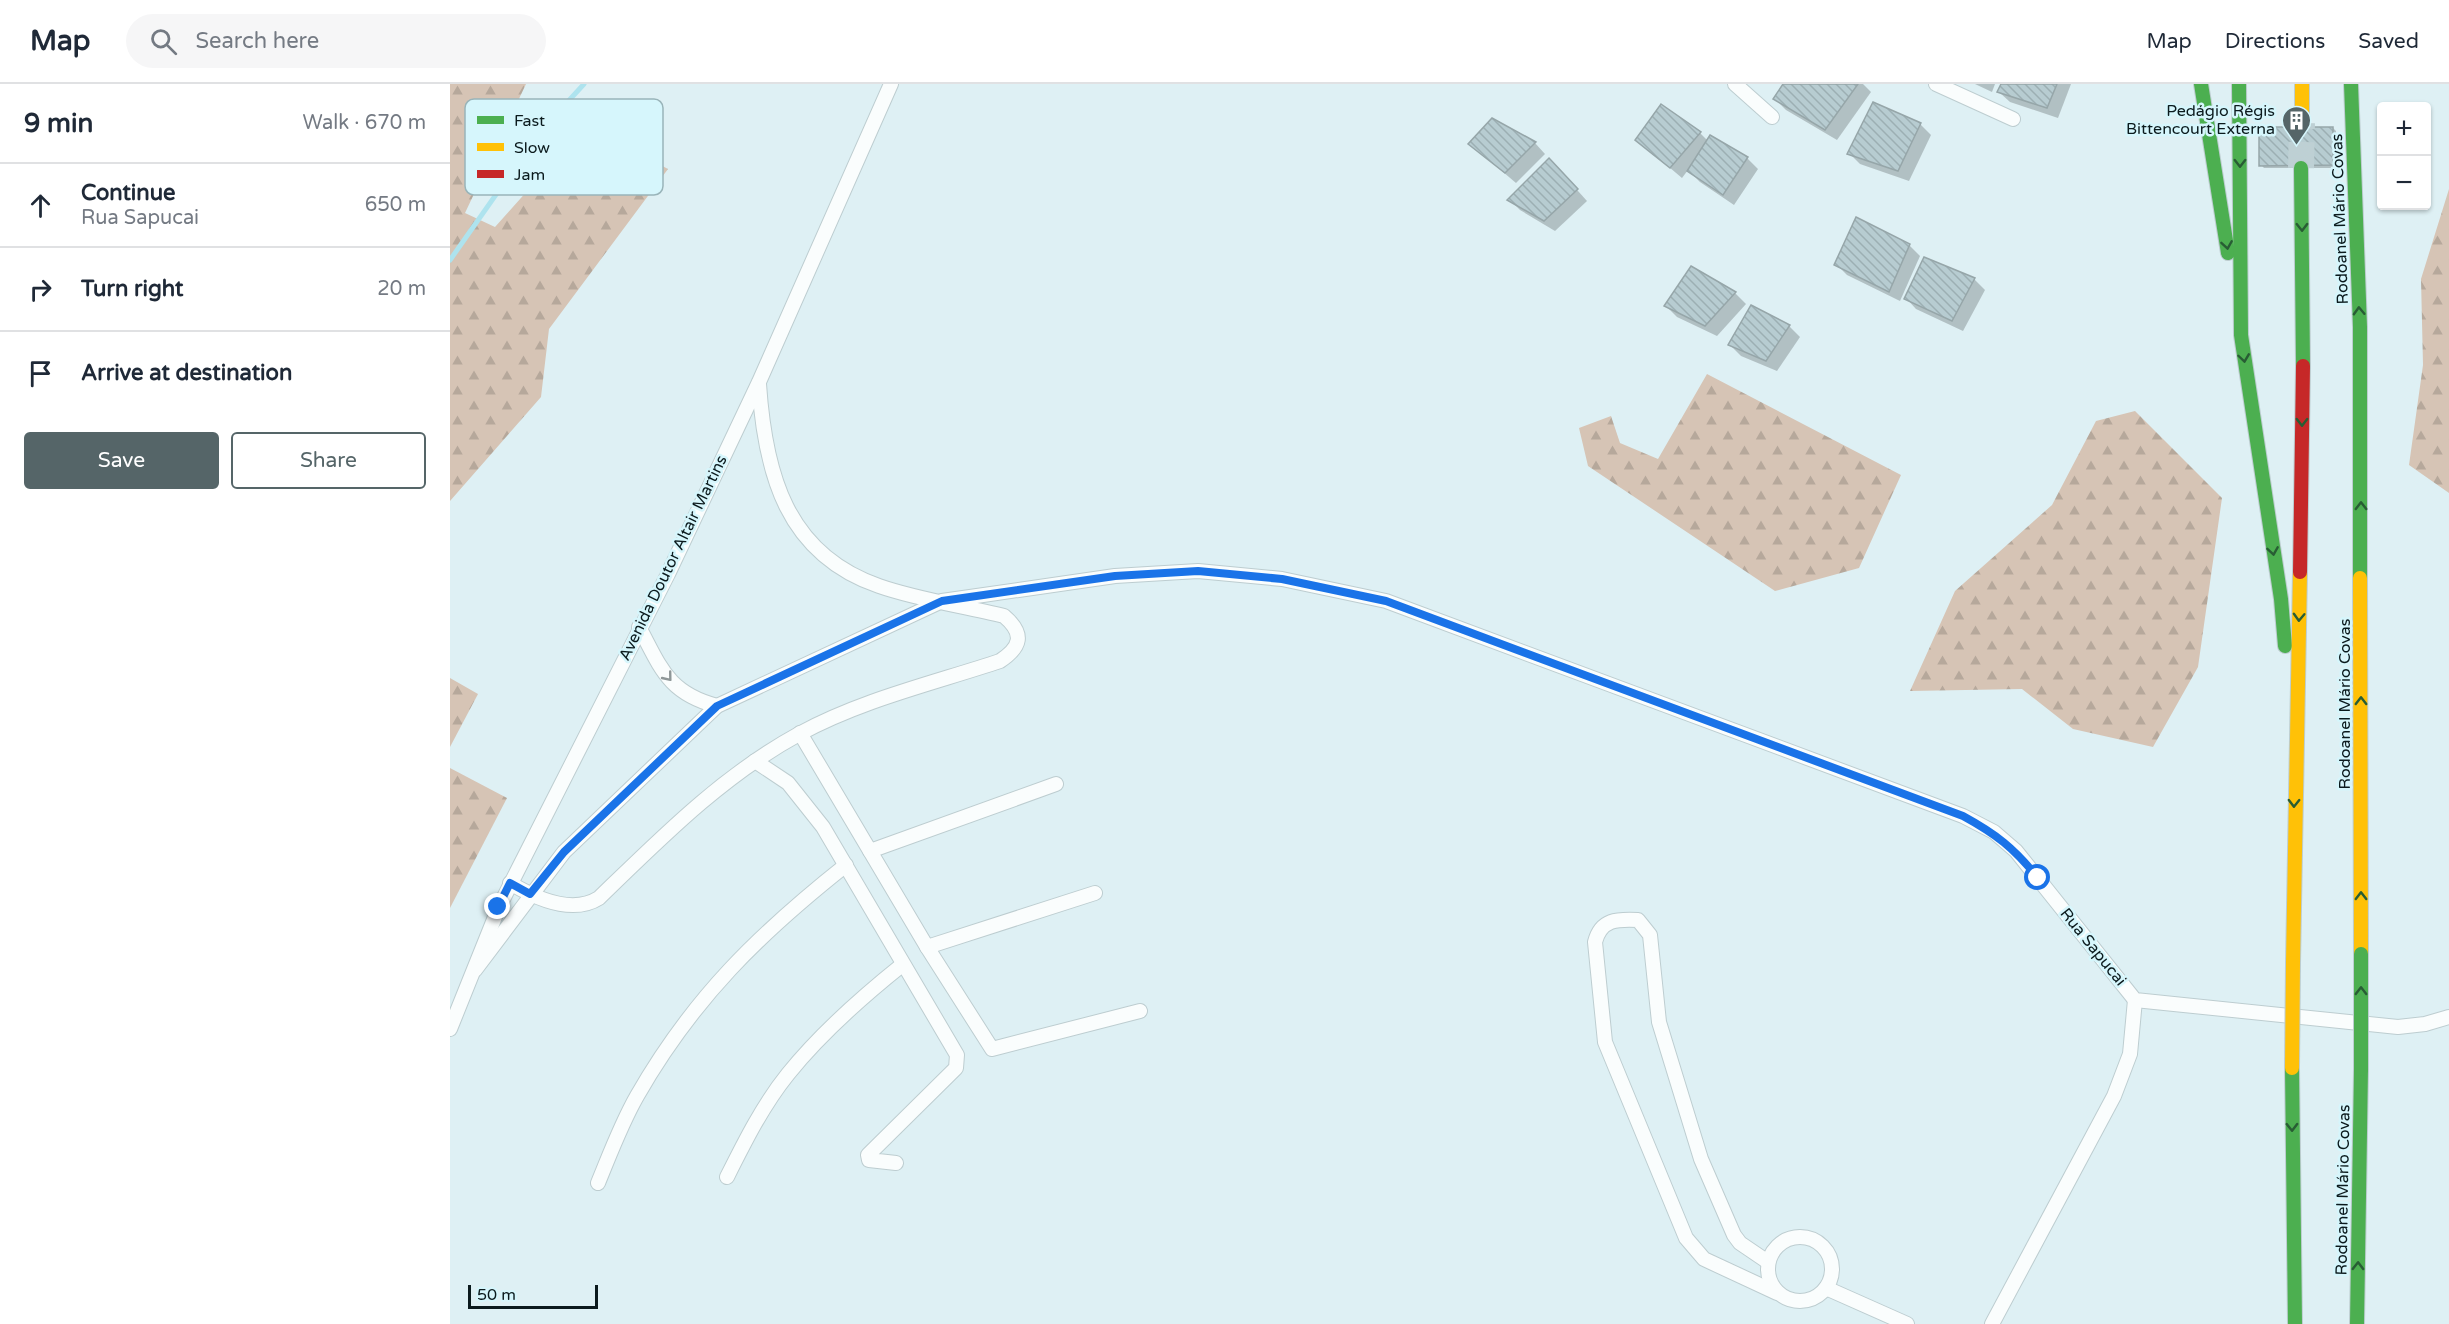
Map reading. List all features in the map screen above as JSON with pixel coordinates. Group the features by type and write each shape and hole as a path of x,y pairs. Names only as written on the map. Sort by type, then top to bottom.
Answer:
{"highway":[{"path":"2201,84 2280,599 2294,745"},
{"path":"2239,84 2241,335"},
{"path":"2302,84 2302,123"},
{"name":"Rodoanel Mário Covas","path":"2351,84 2360,327 2361,1069 2357,1324"},
{"path":"2295,1324 2292,963 2294,745 2301,561 2301,168"}],"street":[{"name":"Avenida Doutor Altair Martins","path":"450,1029 510,883 668,574 759,382 891,84"},
{"path":"1735,84 1772,117"},
{"path":"1936,84 2013,119"},
{"path":"510,883 530,894 574,906 588,905 599,898 696,806 756,761 801,733 865,705 1000,661 1015,651 1019,639 1014,625 1004,616 879,586 838,567 814,547 792,520 774,480 762,430 759,382"},
{"name":"Rua Sapucai","path":"475,970 530,894 564,852 717,706 942,601 1115,576 1198,571 1282,579 1386,601 1963,816 1994,832 2016,851 2135,1000 2398,1027 2425,1024 2449,1017"},
{"path":"639,627 660,667 676,687 693,700 717,706"},
{"path":"801,733 927,947 992,1049 1140,1011"},
{"path":"756,761 796,792 823,827 958,1062 956,1068 868,1155 869,1160 896,1163"},
{"path":"870,851 1056,784"},
{"path":"598,1183 637,1096 687,1018 737,959 787,912 846,865"},
{"path":"927,947 1095,894"},
{"path":"1768,1262 1740,1243 1734,1235 1701,1159 1659,1022 1650,935 1647,928 1638,920 1608,922 1599,930 1595,942 1605,1042 1686,1238 1704,1259 1777,1293 1797,1302 1818,1296 1826,1288 1832,1269 1831,1259 1826,1250 1809,1238 1789,1238 1779,1244 1768,1262 1770,1284 1777,1293"},
{"path":"727,1177 751,1129 788,1073 857,1001 902,965"},
{"path":"1992,1324 2114,1096 2130,1054 2135,1000"},
{"path":"1826,1288 1906,1324"}],"green space":[{"path":"450,84 526,84 519,99 465,99 465,195 474,195 465,213 495,227 524,195 649,195 549,329 541,397 450,501"},
{"path":"663,166 668,169 663,176"},
{"path":"2449,189 2449,493 2409,465 2423,365 2421,279"},
{"path":"1707,374 1901,475 1859,568 1775,591 1588,466 1579,428 1611,416 1620,443 1658,459"},
{"path":"2135,411 2222,498 2198,667 2153,747 2073,729 2022,689 1910,691 1955,591 2052,505 2096,421"},
{"path":"450,678 478,694 450,747"},
{"path":"450,768 507,798 450,908"}],"building":[{"path":"1783,84 1858,84 1825,130 1773,99"},
{"path":"2001,84 2057,84 2047,108 1997,92"},
{"path":"1873,102 1921,123 1898,171 1847,154"},
{"path":"1661,104 1701,132 1670,168 1635,140"},
{"path":"1492,118 1536,142 1505,173 1468,144"},
{"name":"Pedágio Régis Bittencourt Externa","path":"2259,127 2333,127 2333,165 2259,166"},
{"path":"1710,135 1748,157 1723,195 1687,171"},
{"path":"1549,158 1578,189 1544,221 1507,200"},
{"path":"1856,217 1910,244 1889,292 1834,265"},
{"path":"1924,257 1975,278 1952,321 1904,299"},
{"path":"1691,266 1736,292 1705,326 1664,306"},
{"path":"1751,305 1790,325 1766,361 1728,345"}],"waterway":[{"path":"570,99 584,84"},
{"path":"450,260 496,195"}],"tunnel":[{"path":"2301,168 2302,123"}],"traffic: fast":[{"path":"2201,84 2228,253"},
{"path":"2239,84 2241,335 2281,599 2285,646"},
{"path":"2351,84 2360,327 2360,578"},
{"path":"2301,168 2303,366"},
{"path":"2361,954 2361,1069"},
{"path":"2292,1068 2295,1324"},
{"path":"2357,1324 2361,1069"}],"traffic: slow":[{"path":"2302,84 2302,123"},
{"path":"2293,963 2300,572"},
{"path":"2360,578 2361,954"},
{"path":"2292,1068 2293,963"}],"traffic: jam":[{"path":"2300,572 2303,366"}],"place":[{"name":"Pedágio Régis Bittencourt Externa","path":"2296,146"}],"route":[{"path":"498,907 510,883 530,894 564,852 717,706 942,601 1115,576 1198,571 1282,579 1386,601 1963,816 1994,832 2016,851 2038,878"}]}
